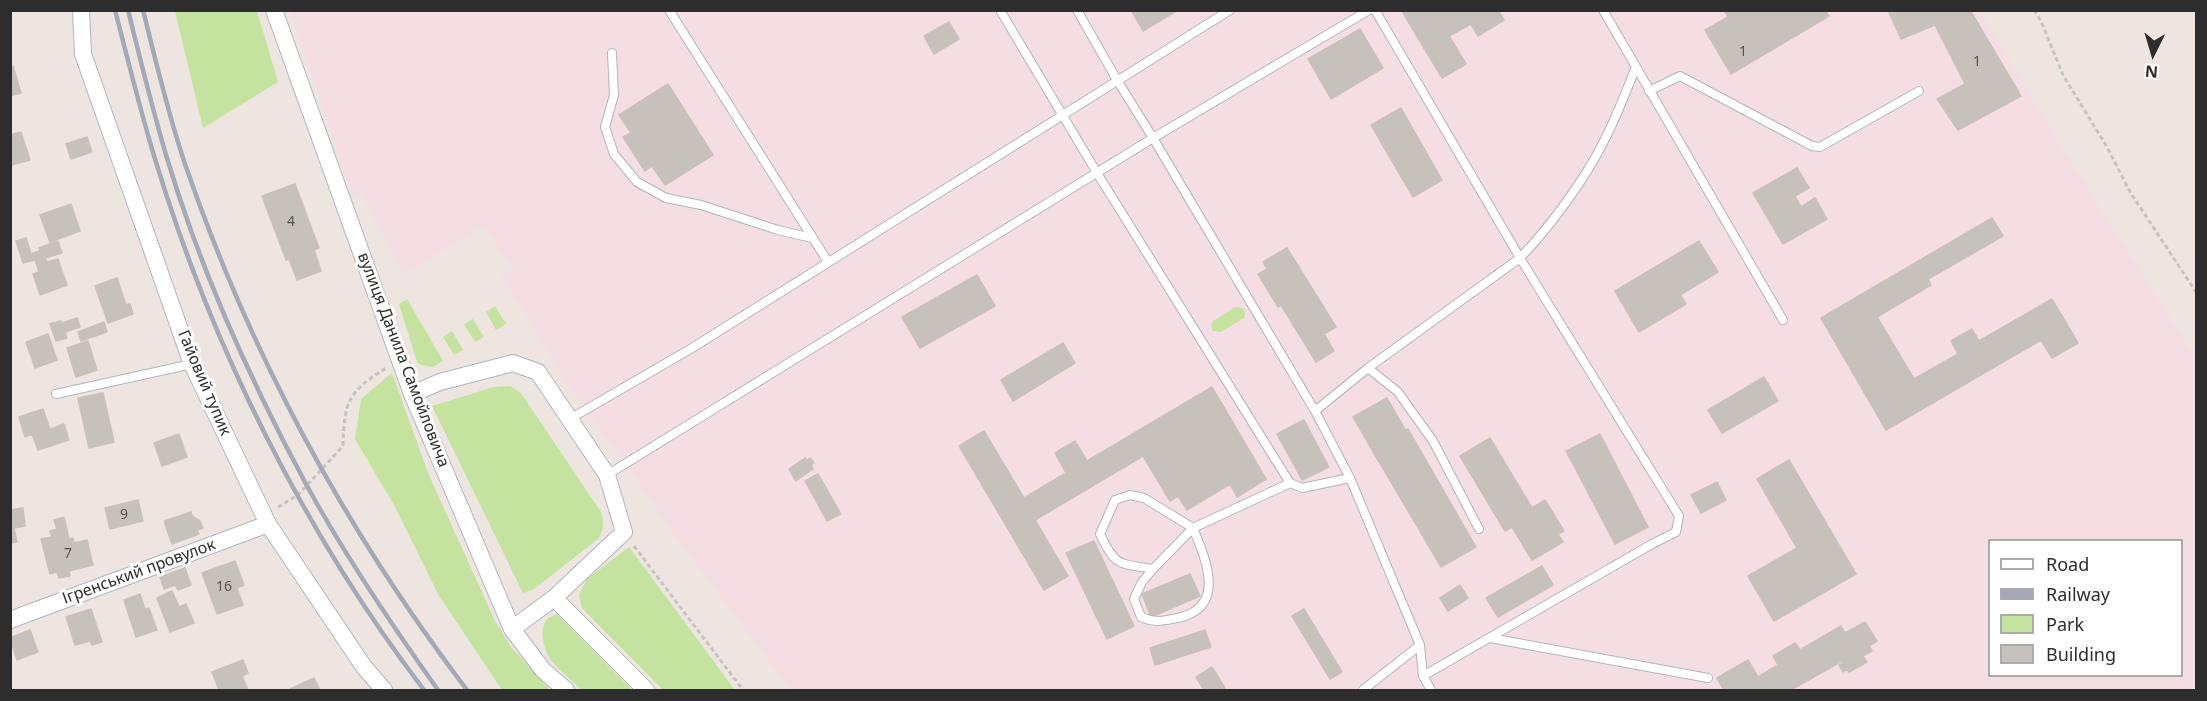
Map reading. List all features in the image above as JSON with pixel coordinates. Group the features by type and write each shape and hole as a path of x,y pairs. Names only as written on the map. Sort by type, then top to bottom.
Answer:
{"street":[{"name":"Гайовий тупик","path":"81,10 82,54 192,364 268,524 364,667 384,690"},
{"name":"вулиця Данила Самойловича","path":"274,10 412,394 512,629 543,670 566,690"},
{"path":"412,394 440,381 513,363 537,372 607,476 624,532 554,598 512,629"},
{"name":"Ігренський провулок","path":"10,620 268,524"},
{"path":"554,598 646,690"}],"lane":[{"path":"669,10 828,262"},
{"path":"1000,10 1097,173 1290,483 1302,488 1350,478"},
{"path":"1077,10 1315,411 1350,478 1420,645 1424,676 1431,690"},
{"path":"568,420 692,348 1230,10"},
{"path":"607,476 1153,138 1369,10"},
{"path":"1375,10 1520,258 1679,516 1676,532 1424,676"},
{"path":"1603,10 1783,320"},
{"path":"612,53 614,95 605,127 614,154 637,182 666,198 701,205 778,230 812,238"},
{"path":"1315,411 1368,368 1520,258 1540,238 1605,140 1636,67"},
{"path":"1649,91 1680,76 1812,146 1820,147 1918,91"},
{"path":"56,394 192,364"},
{"path":"1368,368 1398,392 1433,441 1479,529"},
{"path":"1153,569 1118,563 1108,552 1100,534 1115,500 1130,495 1144,498 1193,528 1210,588 1201,606 1189,616 1167,621 1152,622 1141,617 1134,599 1142,582 1153,569 1193,528 1290,483"},
{"path":"1490,638 1708,678"},
{"path":"1363,690 1420,645"}],"path":[{"path":"2034,10 2041,21 2063,75 2107,147 2130,192 2196,292"},
{"path":"268,524 276,509 298,495 343,446 344,419 350,397 370,378 400,360"},
{"path":"624,532 742,690"}],"shaded area":[{"path":"291,11 1980,11 2058,142 2196,358 2196,690 791,690 673,533 637,479 572,391 500,276 513,268 484,226 404,274 361,194 352,197"}],"green space":[{"path":"175,11 257,11 278,82 203,128"},
{"path":"407,299 443,361 433,367 417,362 399,304"},
{"path":"495,306 506,324 496,330 486,312"},
{"path":"1235,307 1243,308 1244,318 1221,332 1213,331 1211,326 1213,321"},
{"path":"473,319 484,337 475,342 464,324"},
{"path":"452,331 463,350 454,355 443,337"},
{"path":"392,373 428,473 494,619 511,647 550,690 502,690 439,596 394,505 355,439 361,399"},
{"path":"510,386 521,393 601,512 603,523 598,539 534,589 523,593 432,406 494,387"},
{"path":"629,547 735,690 663,690 582,608 579,595 587,579"},
{"path":"557,614 632,690 582,690 560,670 549,657 542,632 546,621"}],"building":[{"path":"1131,10 1178,10 1143,31"},
{"path":"1408,10 1498,10 1504,20 1478,36 1471,24 1449,36 1466,64 1442,78 1403,13"},
{"path":"1724,10 1825,10 1829,16 1731,74 1705,30 1728,17"},
{"path":"1888,10 1970,10 2021,96 1958,130 1937,99 1965,84 1935,25 1901,39"},
{"path":"949,22 959,39 934,54 924,36"},
{"path":"1360,29 1383,68 1331,99 1308,59"},
{"path":"10,66 13,66 21,93 10,96"},
{"path":"668,84 713,155 665,185 652,166 645,171 623,137 631,133 619,115"},
{"path":"1401,108 1442,180 1413,197 1371,125"},
{"path":"21,132 30,160 12,165 10,135"},
{"path":"87,137 92,152 71,159 66,144"},
{"path":"1797,168 1809,188 1795,196 1801,207 1815,198 1827,219 1783,244 1753,193"},
{"path":"295,184 319,248 314,250 321,271 297,280 289,259 286,260 262,196"},
{"path":"71,204 80,231 50,242 40,215"},
{"path":"1992,218 2003,236 1928,279 1931,285 1877,317 1914,379 1958,354 1951,341 1972,329 1979,341 2052,299 2078,343 2052,358 2041,340 1886,430 1821,318"},
{"path":"26,238 31,254 40,251 39,248 58,241 62,253 45,258 47,262 58,259 67,285 40,295 33,274 39,272 35,260 23,263 16,241"},
{"path":"1699,241 1718,272 1680,295 1686,304 1639,332 1615,291"},
{"path":"1287,248 1336,327 1324,334 1334,351 1316,362 1281,305 1278,307 1258,274 1267,269 1263,262"},
{"path":"977,275 995,306 920,348 902,317"},
{"path":"117,278 126,305 130,304 133,314 108,323 95,286"},
{"path":"77,318 80,327 65,332 67,338 56,341 50,324"},
{"path":"104,322 107,332 81,341 78,332"},
{"path":"48,334 57,360 35,368 26,342"},
{"path":"88,341 97,370 76,377 67,348"},
{"path":"1063,343 1075,363 1013,401 1001,380"},
{"path":"1764,377 1778,401 1722,433 1708,410"},
{"path":"1212,387 1266,479 1237,497 1230,484 1187,510 1178,496 1170,501 1143,456 1035,520 1068,576 1044,590 959,446 984,431 1024,498 1066,473 1055,453 1075,441 1087,461"},
{"path":"103,393 114,442 89,448 78,398"},
{"path":"1387,398 1406,431 1372,450 1353,417"},
{"path":"43,409 50,429 64,424 69,440 38,450 32,434 25,437 19,417"},
{"path":"1304,420 1329,467 1302,480 1277,434"},
{"path":"1408,429 1442,488 1407,509 1372,450"},
{"path":"179,434 187,457 162,466 154,443"},
{"path":"1600,434 1648,527 1615,544 1566,451"},
{"path":"1490,438 1532,508 1545,500 1564,531 1558,534 1563,542 1532,560 1512,527 1505,531 1460,456"},
{"path":"805,458 807,460 810,458 814,463 811,465 813,469 796,481 789,469"},
{"path":"1789,460 1856,574 1774,621 1748,576 1797,548 1757,479"},
{"path":"818,474 841,514 827,521 805,481"},
{"path":"1717,482 1726,500 1701,513 1691,495"},
{"path":"1442,488 1476,547 1441,567 1407,509"},
{"path":"138,500 143,521 110,529 105,508"},
{"path":"23,508 25,526 14,528 17,542 10,543 10,510"},
{"path":"191,512 203,528 197,530 199,534 172,544 164,521"},
{"path":"64,517 69,539 73,538 74,543 87,540 93,565 69,571 70,576 59,578 57,572 50,574 41,539 52,537 50,531 57,529 54,520"},
{"path":"1094,541 1134,626 1107,639 1066,553"},
{"path":"235,561 244,585 237,588 243,605 217,614 202,573"},
{"path":"1542,566 1553,585 1498,617 1486,598"},
{"path":"185,568 191,585 178,590 175,585 164,589 160,577"},
{"path":"1190,574 1200,596 1151,617 1142,594"},
{"path":"1460,585 1468,598 1448,611 1440,598"},
{"path":"172,591 179,607 186,604 194,623 170,632 157,598"},
{"path":"140,594 145,609 149,608 157,630 136,637 124,600"},
{"path":"91,609 102,642 92,645 90,641 75,645 66,617"},
{"path":"1304,609 1342,672 1330,679 1292,616"},
{"path":"1865,622 1877,641 1869,646 1872,651 1863,656 1867,662 1849,672 1847,669 1843,672 1839,665 1843,663 1842,661 1791,690 1724,690 1717,678 1748,660 1758,677 1778,665 1773,656 1795,643 1800,650 1841,626 1845,633"},
{"path":"30,630 38,652 17,660 10,638"},
{"path":"1205,630 1211,647 1155,665 1150,648"},
{"path":"243,660 248,673 242,676 248,690 219,690 212,672"},
{"path":"1212,667 1225,688 1221,690 1204,690 1196,677"},
{"path":"314,678 320,690 288,690"}],"railway":[{"path":"115,10 150,141 178,229 204,299 234,368 266,436 340,568 424,690"},
{"path":"128,10 179,198 210,282 246,364 285,445 336,537 438,690"},
{"path":"143,10 185,164 239,304 271,372 342,504 423,630 467,690"}]}
